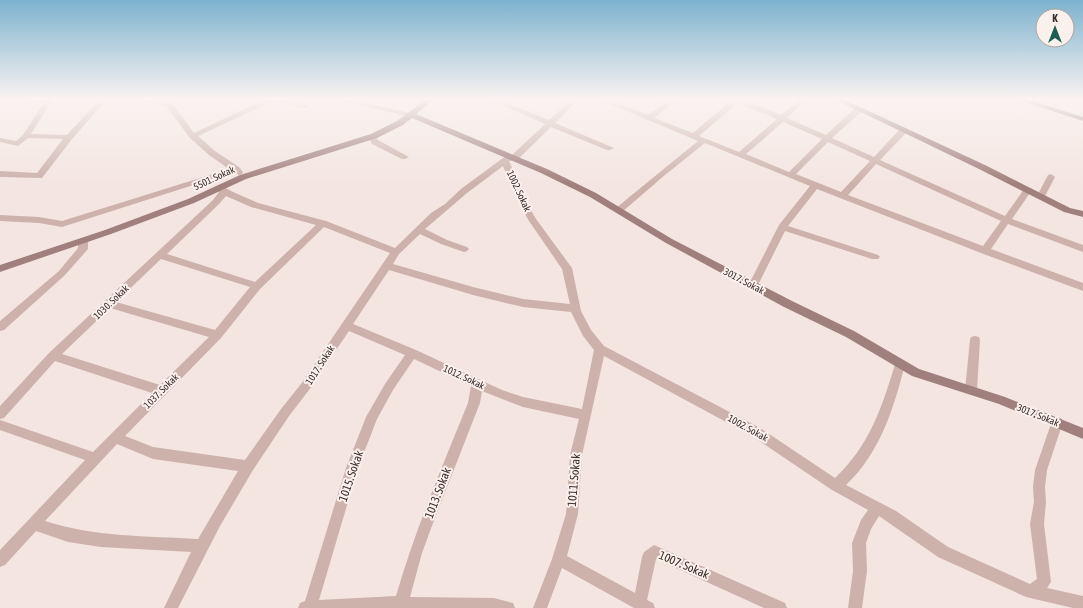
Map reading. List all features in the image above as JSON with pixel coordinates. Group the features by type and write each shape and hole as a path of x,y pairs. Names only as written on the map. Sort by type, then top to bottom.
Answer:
{"street":[{"path":"0,140 18,144 32,127"},
{"path":"0,180 4,174 39,176 78,127"},
{"path":"187,127 193,136 212,153 236,169 243,177"},
{"path":"193,136 211,127"},
{"name":"5501. Sokak","path":"0,269 83,241 221,190 243,177 372,137 391,127"},
{"name":"3017. Sokak","path":"440,127 592,195 669,241 753,286 850,334 916,374 971,390 1057,422 1083,434"},
{"name":"1017. Sokak","path":"172,608 201,546 247,466 288,408 305,387 396,252 434,215 448,206 464,191 510,159 544,127"},
{"path":"562,127 610,148"},
{"path":"672,127 842,196 984,251 1083,287"},
{"path":"694,136 704,127"},
{"path":"740,155 773,127"},
{"path":"801,127 1006,220 1083,249"},
{"path":"791,175 808,156 839,127"},
{"path":"898,127 1067,210 1083,214"},
{"path":"842,196 904,130"},
{"path":"26,136 69,137"},
{"path":"372,137 375,142 405,157"},
{"path":"619,210 662,173 704,140"},
{"name":"1002. Sokak","path":"510,159 525,207 533,221 567,268 575,308 587,333 600,349 756,432 836,486 891,516 943,552 1031,592 1083,603"},
{"path":"0,218 40,220 62,224 236,169"},
{"path":"1041,196 1051,177"},
{"path":"753,286 782,227 815,185"},
{"path":"221,190 230,196 284,214 323,223 396,252"},
{"name":"1030. Sokak","path":"0,414 53,356 110,304 159,255 216,202 221,190"},
{"path":"984,251 1028,190"},
{"name":"1037. Sokak","path":"0,560 95,458 217,335 257,286 323,223"},
{"path":"782,227 875,257"},
{"path":"420,230 444,242 464,249"},
{"path":"0,327 62,273 83,249 83,241"},
{"path":"159,255 257,286"},
{"path":"388,266 473,291 523,303 575,308"},
{"path":"110,304 217,335"},
{"name":"1012. Sokak","path":"346,325 412,353 477,384 523,402 586,415"},
{"path":"971,390 975,340"},
{"name":"1011. Sokak","path":"540,608 559,558 572,514 576,455 600,349"},
{"name":"1015. Sokak","path":"308,607 352,468 372,417 389,387 412,353"},
{"path":"53,356 162,391"},
{"path":"836,486 859,462 876,434 890,401 900,364"},
{"name":"1013. Sokak","path":"401,603 420,538 474,403 477,384"},
{"path":"1031,592 1044,582 1037,524 1040,502 1039,487 1041,470 1057,422"},
{"path":"0,425 95,458"},
{"path":"115,438 153,453 247,466"},
{"path":"856,608 860,571 859,543 866,525 876,509"},
{"path":"34,523 68,535 101,540 201,546"},
{"name":"1007. Sokak","path":"559,558 644,605 645,583 649,557 654,552 669,557 780,608"},
{"path":"308,607 373,606 401,603 494,605 508,608"}]}
